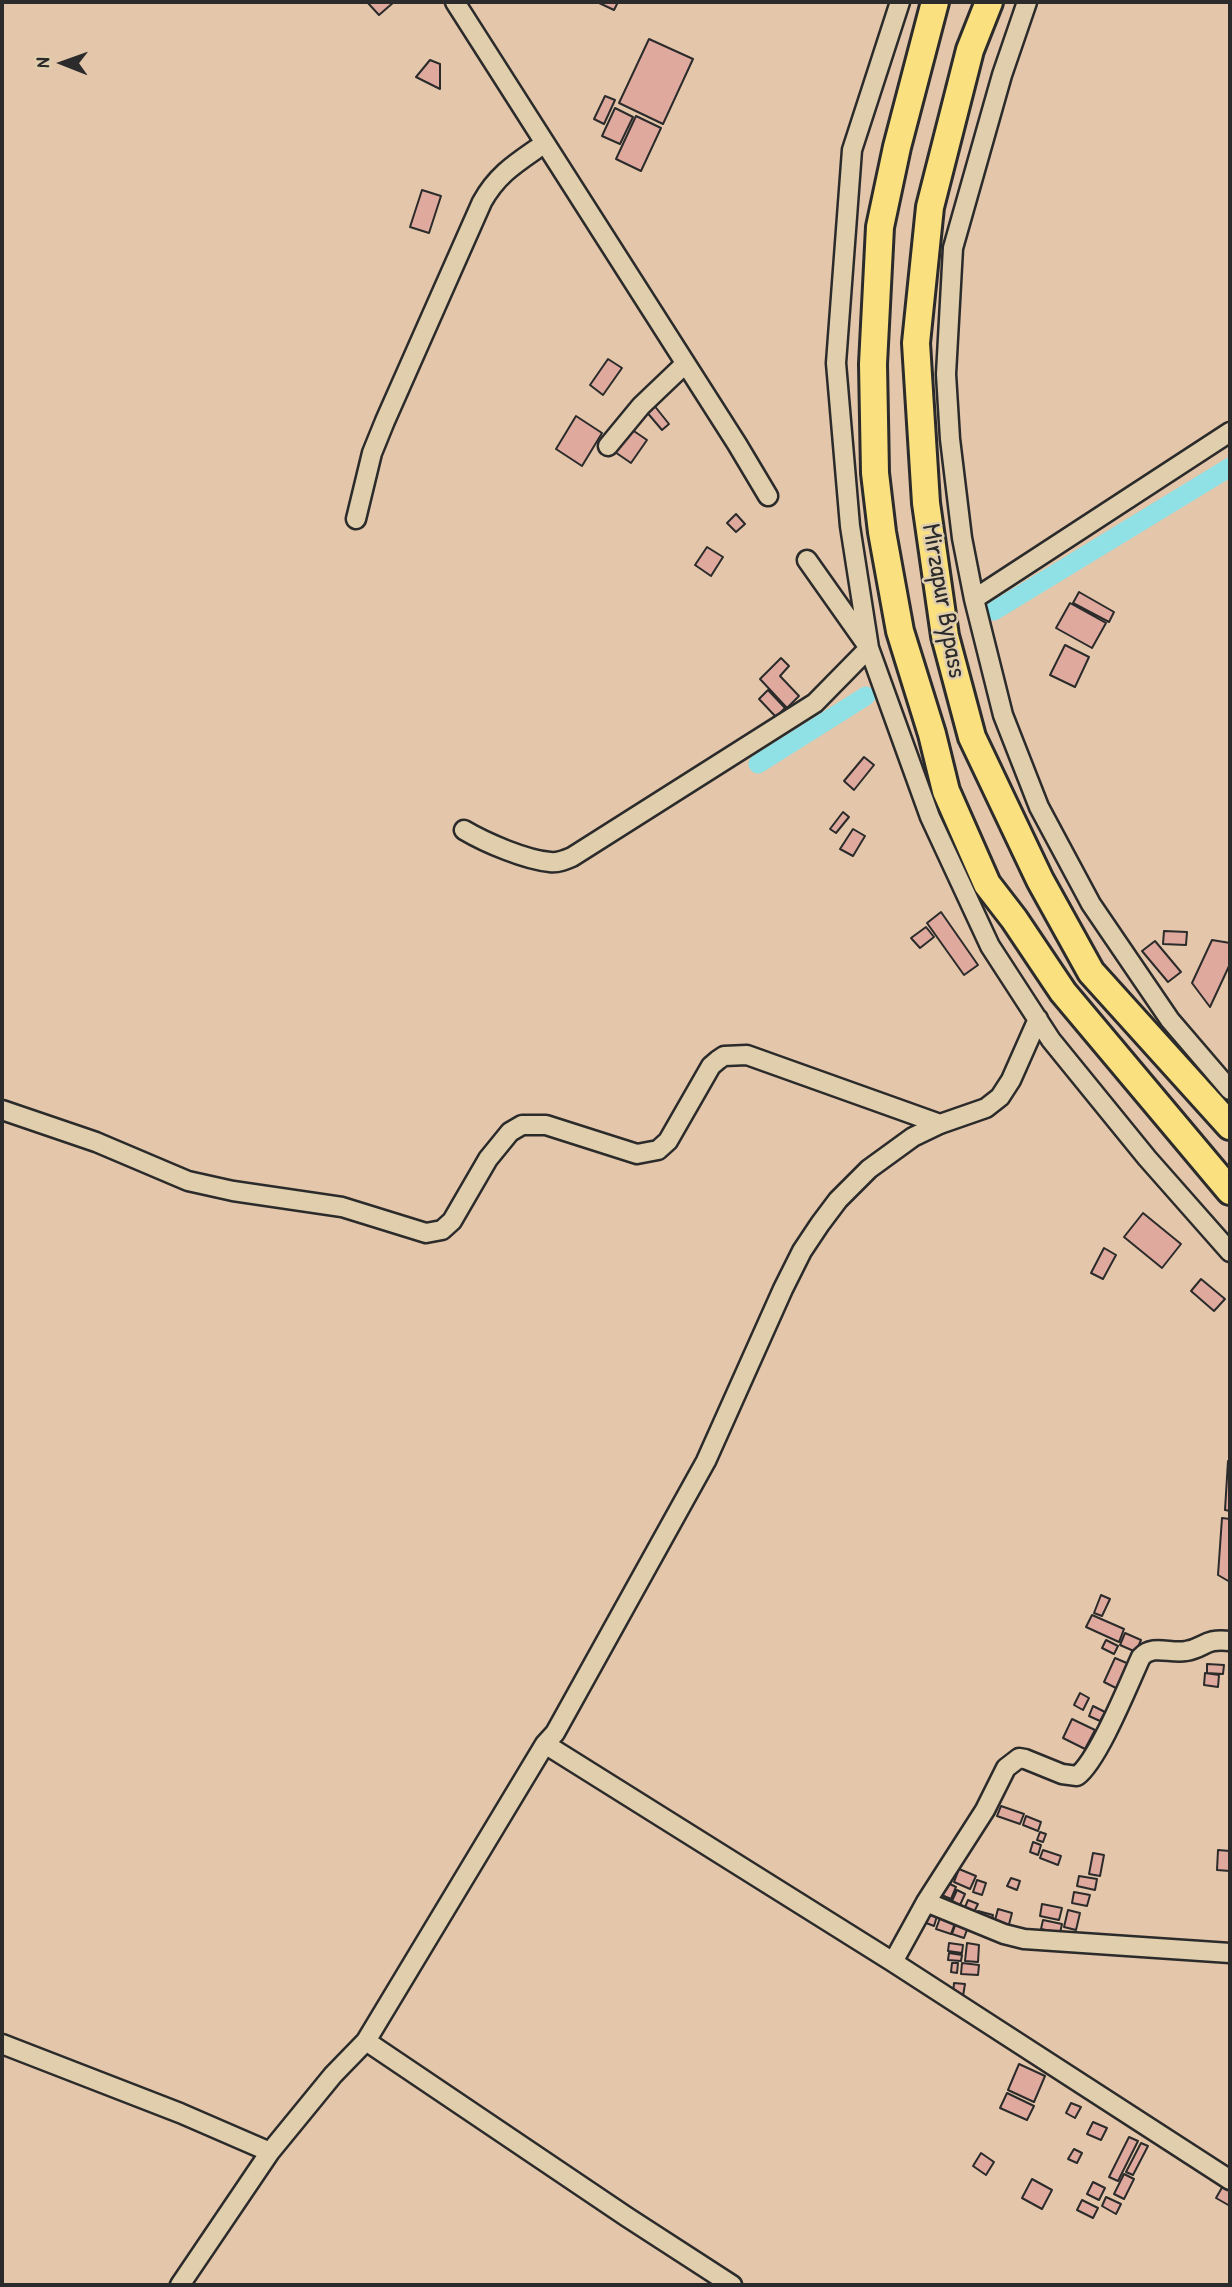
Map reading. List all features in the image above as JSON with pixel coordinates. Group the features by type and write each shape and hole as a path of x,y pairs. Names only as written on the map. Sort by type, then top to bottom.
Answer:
{"highway":[{"path":"936,2 901,133 880,227 873,364 875,473 882,532 900,631 932,734 946,791 987,884 1063,992 1230,1191"},
{"name":"Mirzapur Bypass","path":"989,2 970,50 930,207 916,343 926,503 945,636 972,737 1041,880 1091,972 1230,1126"}],"street":[{"path":"455,2 768,496"},
{"path":"900,2 852,150 836,363 850,526 869,648 930,817 990,946 1051,1040 1147,1158 1230,1252"},
{"path":"1027,2 1002,75 953,248 946,374 950,439 962,538 1003,715 1038,807 1091,904 1170,1020 1230,1090"},
{"path":"356,519 372,453 482,202 492,184 505,171 545,143"},
{"path":"608,446 640,406 685,364"},
{"path":"974,599 1230,432"},
{"path":"807,560 869,648"},
{"path":"464,830 492,844 548,862 572,857 815,703 869,648"},
{"path":"180,2285 270,2152 333,2075 366,2041 545,1744 555,1733 706,1461 802,1251 838,1200 869,1169 913,1137 940,1124 986,1108 1000,1097 1011,1080 1038,1019"},
{"path":"2,1110 96,1142 188,1181 233,1191 342,1207 426,1233 442,1230 452,1221 488,1159 516,1127 531,1123 545,1125 637,1154 658,1150 668,1141 712,1066 724,1056 747,1055 940,1124"},
{"path":"893,1962 926,1902 985,1810 1006,1768 1013,1761 1026,1759 1062,1774 1077,1776 1086,1767 1118,1710 1145,1653 1152,1650 1187,1651 1211,1640 1230,1641"},
{"path":"545,1744 893,1962 1230,2180"},
{"path":"926,1902 1004,1934 1024,1939 1230,1953"},
{"path":"366,2041 732,2285"},
{"path":"2,2044 180,2113 270,2152"}],"building":[{"path":"367,2 394,2 379,15"},
{"path":"597,2 618,2 614,10"},
{"path":"649,39 693,59 663,124 619,103"},
{"path":"430,60 440,64 440,89 416,77"},
{"path":"605,96 615,100 604,124 594,119"},
{"path":"615,108 633,117 620,144 602,136"},
{"path":"636,116 661,128 641,171 616,159"},
{"path":"422,190 441,196 429,233 410,227"},
{"path":"608,359 622,368 603,395 590,385"},
{"path":"653,404 669,424 662,430 645,410"},
{"path":"576,416 602,433 582,466 556,449"},
{"path":"628,427 647,440 631,463 612,450"},
{"path":"736,514 745,524 736,532 727,523"},
{"path":"707,547 723,557 711,576 695,565"},
{"path":"1079,592 1114,612 1109,622 1073,603"},
{"path":"1070,603 1106,623 1092,648 1056,628"},
{"path":"1065,645 1089,657 1075,687 1050,675"},
{"path":"781,658 789,666 780,676 799,696 787,708 760,679"},
{"path":"768,690 785,708 776,717 759,699"},
{"path":"864,757 874,765 854,790 844,781"},
{"path":"843,812 849,817 836,833 830,829"},
{"path":"853,829 865,836 853,856 840,849"},
{"path":"941,912 978,965 964,975 927,923"},
{"path":"926,927 934,937 920,948 911,938"},
{"path":"1164,931 1187,932 1186,945 1163,944"},
{"path":"1212,940 1230,943 1230,964 1210,1007 1192,983"},
{"path":"1155,941 1181,972 1168,982 1142,951"},
{"path":"1143,1213 1181,1244 1162,1268 1124,1237"},
{"path":"1104,1248 1116,1255 1103,1279 1091,1273"},
{"path":"1201,1279 1225,1299 1214,1311 1191,1291"},
{"path":"1228,1461 1230,1462 1230,1511 1225,1510"},
{"path":"1222,1518 1230,1519 1230,1582 1218,1575"},
{"path":"1101,1595 1110,1599 1102,1616 1094,1613"},
{"path":"1092,1615 1124,1629 1119,1642 1086,1627"},
{"path":"1125,1633 1141,1640 1136,1652 1120,1645"},
{"path":"1106,1640 1118,1646 1114,1654 1102,1648"},
{"path":"1115,1658 1129,1664 1118,1689 1104,1682"},
{"path":"1207,1664 1224,1665 1223,1674 1207,1673"},
{"path":"1205,1673 1219,1675 1218,1687 1204,1685"},
{"path":"1080,1693 1089,1698 1083,1710 1074,1705"},
{"path":"1093,1706 1105,1712 1100,1721 1089,1716"},
{"path":"1072,1719 1095,1730 1085,1749 1063,1738"},
{"path":"1001,1806 1024,1814 1020,1824 997,1816"},
{"path":"1026,1816 1041,1822 1038,1831 1023,1825"},
{"path":"1040,1832 1046,1834 1043,1842 1037,1840"},
{"path":"1033,1842 1041,1845 1038,1855 1030,1852"},
{"path":"1043,1850 1061,1856 1058,1865 1040,1858"},
{"path":"1218,1850 1230,1851 1230,1871 1217,1870"},
{"path":"1093,1853 1104,1855 1100,1876 1089,1874"},
{"path":"959,1869 976,1876 970,1889 954,1882"},
{"path":"1079,1876 1097,1879 1095,1890 1077,1886"},
{"path":"1011,1878 1020,1881 1017,1890 1007,1886"},
{"path":"942,1880 956,1887 951,1899 937,1893"},
{"path":"977,1880 986,1883 982,1895 973,1892"},
{"path":"957,1890 965,1894 960,1905 952,1901"},
{"path":"1074,1892 1090,1895 1087,1906 1072,1903"},
{"path":"968,1900 978,1904 972,1916 963,1912"},
{"path":"1042,1904 1062,1908 1059,1920 1040,1916"},
{"path":"998,1909 1012,1913 1008,1928 994,1924"},
{"path":"1068,1910 1080,1913 1076,1930 1064,1927"},
{"path":"978,1911 993,1915 991,1923 976,1918"},
{"path":"924,1912 937,1916 934,1926 921,1921"},
{"path":"940,1918 955,1923 951,1934 936,1929"},
{"path":"1043,1920 1062,1924 1060,1933 1041,1929"},
{"path":"956,1923 968,1927 964,1938 952,1934"},
{"path":"949,1943 963,1945 962,1953 948,1951"},
{"path":"967,1943 979,1945 978,1962 965,1961"},
{"path":"949,1953 962,1955 961,1961 948,1960"},
{"path":"952,1963 958,1963 957,1973 951,1972"},
{"path":"962,1963 979,1965 978,1975 961,1974"},
{"path":"954,1983 965,1984 963,1996 953,1994"},
{"path":"1019,2064 1045,2076 1034,2102 1008,2090"},
{"path":"1007,2093 1034,2106 1027,2120 1000,2108"},
{"path":"1071,2103 1081,2107 1075,2118 1066,2113"},
{"path":"1093,2122 1107,2128 1101,2140 1087,2134"},
{"path":"1129,2137 1138,2141 1118,2181 1109,2177"},
{"path":"1141,2143 1148,2146 1133,2175 1126,2172"},
{"path":"1074,2149 1082,2153 1077,2163 1068,2159"},
{"path":"981,2153 994,2162 986,2175 973,2166"},
{"path":"1124,2174 1134,2179 1124,2199 1114,2194"},
{"path":"1032,2179 1052,2190 1042,2209 1022,2198"},
{"path":"1093,2182 1105,2188 1099,2200 1087,2194"},
{"path":"1224,2184 1230,2188 1230,2206 1216,2198"},
{"path":"1106,2197 1121,2204 1116,2214 1102,2206"},
{"path":"1082,2200 1098,2208 1093,2218 1077,2210"}],"waterway":[{"path":"994,611 1230,467"},
{"path":"758,764 866,696"}]}
